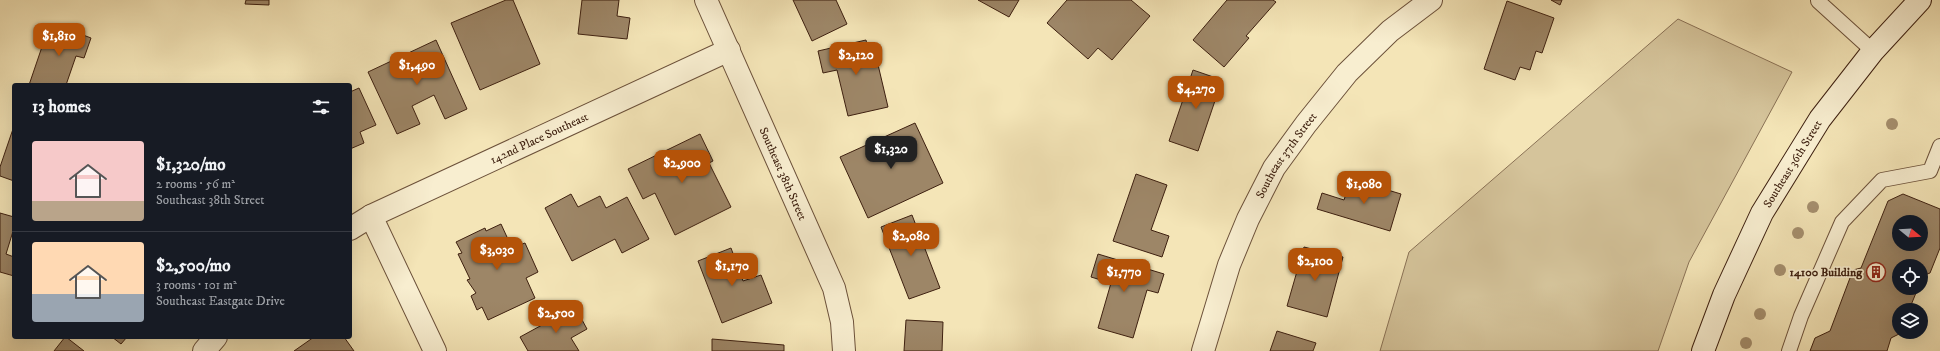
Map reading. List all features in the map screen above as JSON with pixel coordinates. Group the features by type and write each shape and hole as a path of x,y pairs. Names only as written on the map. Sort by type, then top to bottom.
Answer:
{"street":[{"name":"Southeast 38th Street","path":"706,0 834,288 842,322 844,351"},
{"name":"Southeast 37th Street","path":"1203,351 1229,265 1248,219 1274,168 1306,124 1347,73 1390,31 1431,0"},
{"name":"Southeast 36th Street","path":"1703,351 1724,295 1762,214 1820,119 1873,51 1920,0"},
{"name":"142nd Place Southeast","path":"352,228 372,216 729,50"},
{"path":"372,216 435,351"},
{"path":"204,351 214,339"}],"lane":[{"path":"1818,0 1873,51"},
{"path":"1789,351 1801,316 1842,222 1882,180 1930,171 1940,146"}],"shaded area":[{"path":"1678,19 1792,72 1689,262 1658,351 1380,351 1409,252"}],"building":[{"path":"246,0 269,0 269,5 245,4"},
{"path":"506,0 513,0 540,64 480,90 451,23"},
{"path":"582,0 619,0 617,16 630,18 627,39 578,34"},
{"path":"793,0 836,0 847,24 812,41"},
{"path":"978,0 1019,0 1009,17"},
{"path":"1067,0 1131,0 1150,16 1112,60 1098,48 1088,59 1047,23"},
{"path":"1227,0 1273,0 1276,2 1246,36 1249,38 1224,67 1193,40"},
{"path":"1551,0 1562,0 1560,5"},
{"path":"1507,1 1554,18 1542,53 1536,51 1530,70 1520,67 1515,80 1484,69"},
{"path":"54,24 91,38 84,58 76,56 67,83 30,83 45,38 48,39"},
{"path":"436,40 467,109 445,119 434,95 412,106 420,124 397,134 368,72"},
{"path":"866,40 869,54 875,52 888,107 848,116 837,70 823,73 818,51"},
{"path":"1193,70 1222,80 1198,151 1169,141"},
{"path":"359,88 376,125 360,132 364,143 352,148 352,91"},
{"path":"915,123 943,183 868,218 840,157"},
{"path":"12,132 12,180 0,176 0,167"},
{"path":"700,134 713,161 709,163 731,207 675,235 655,193 643,199 628,169"},
{"path":"1136,174 1167,185 1151,230 1169,236 1162,257 1113,241"},
{"path":"1351,179 1401,194 1390,231 1317,209 1322,193 1344,200"},
{"path":"571,194 578,207 600,196 606,208 627,197 649,239 622,253 615,239 572,261 545,208"},
{"name":"14100 Building","path":"1903,194 1940,209 1940,248 1930,273 1928,274 1928,259 1892,259 1892,295 1915,295 1912,303 1892,303 1892,338 1887,351 1810,351 1815,338 1830,331 1853,270 1861,268 1888,201"},
{"path":"0,213 12,216 12,234 6,254 12,256 12,275 0,272"},
{"path":"912,215 940,288 909,299 881,227"},
{"path":"501,224 512,248 525,243 538,272 526,278 535,298 488,320 482,307 477,310 471,296 476,293 467,280 470,279 458,254 462,253 456,242 485,228 486,231"},
{"path":"1304,247 1343,257 1327,317 1287,306"},
{"path":"731,248 743,281 761,275 772,303 722,323 698,261"},
{"path":"1098,254 1164,274 1158,293 1147,290 1133,338 1098,328 1111,283 1091,277"},
{"path":"575,307 587,329 571,338 579,351 528,351 520,337"},
{"path":"906,320 943,322 942,351 904,351"},
{"path":"1277,331 1316,343 1313,351 1270,351"},
{"path":"63,339 69,339 84,351 54,351"},
{"path":"115,339 125,339 121,344"},
{"path":"311,339 345,339 354,351 294,351"},
{"path":"712,339 784,345 784,351 712,351"}],"place":[{"name":"14100 Building","path":"1876,272"}]}
